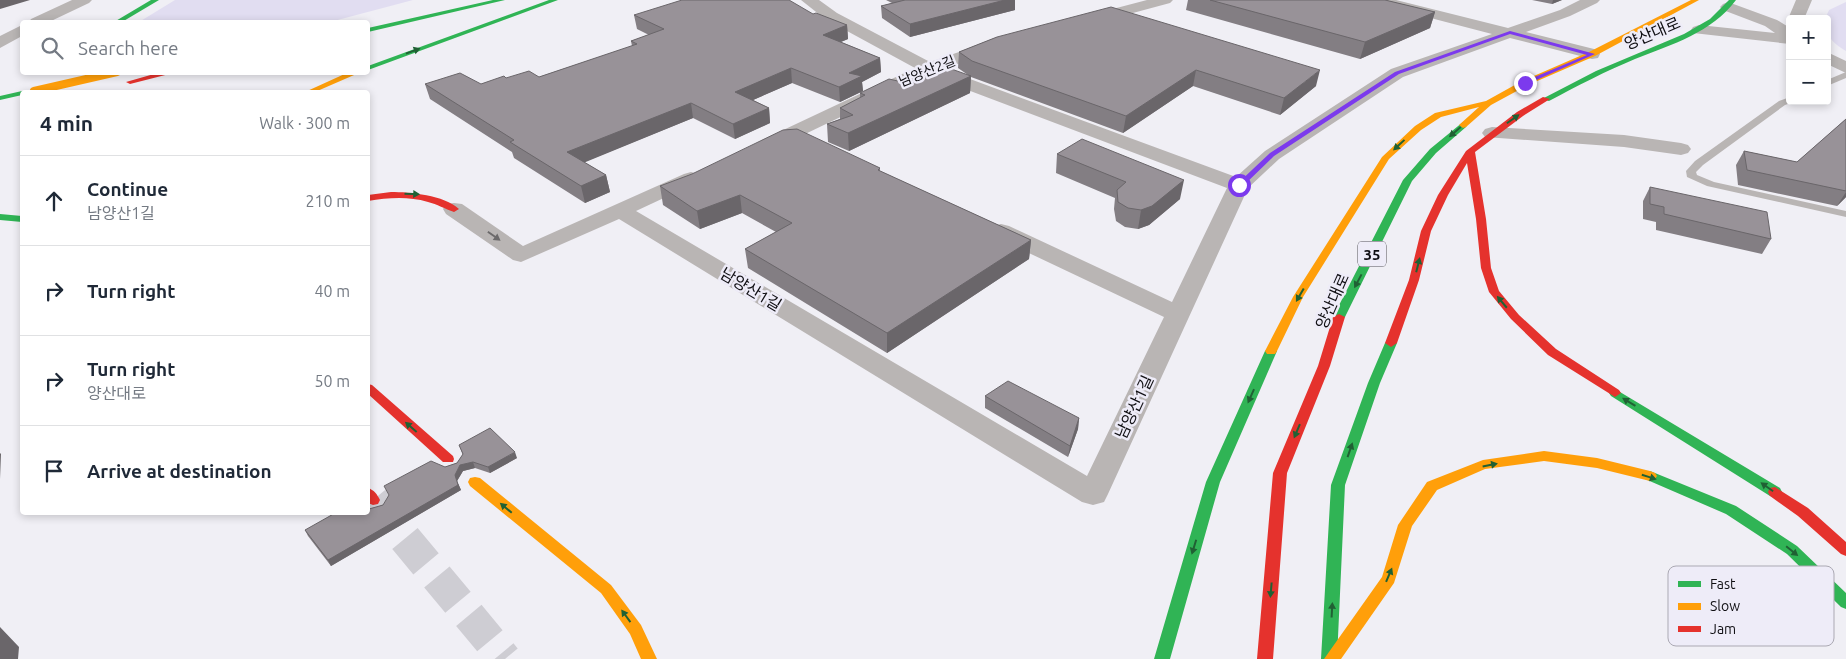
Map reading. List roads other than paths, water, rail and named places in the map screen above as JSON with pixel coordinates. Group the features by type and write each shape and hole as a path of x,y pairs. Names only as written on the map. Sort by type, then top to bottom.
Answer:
{"main road":[{"path":"106,18 134,0"},
{"path":"121,20 156,0"},
{"path":"370,24 461,0"},
{"path":"370,25 502,0"},
{"path":"370,67 555,0"},
{"name":"양산대로","path":"1265,659 1280,473 1324,366 1338,319 1408,180 1433,151 1488,102 1525,83 1592,54 1696,0"},
{"name":"양산대로","path":"1330,659 1338,485 1374,383 1397,328 1414,280 1426,231 1443,194 1470,151 1520,114 1555,94 1621,63 1699,30 1730,3"},
{"path":"370,23 388,14"},
{"path":"58,75 61,90"},
{"path":"80,75 83,90"},
{"path":"36,90 104,75"},
{"path":"125,83 160,75"},
{"path":"314,90 350,75"},
{"path":"0,98 20,94"},
{"path":"1162,659 1213,482 1271,351 1298,297 1386,157 1404,140 1438,116 1460,108 1488,102"},
{"path":"1470,151 1474,190 1484,236 1486,268 1494,292 1515,318 1552,352 1595,381 1754,478 1802,512 1846,550"},
{"path":"370,198 399,194 420,194 438,200 454,209"},
{"path":"0,216 20,219"},
{"path":"370,390 448,459"},
{"path":"1330,659 1388,579 1404,525 1432,486 1483,465 1544,456 1597,463 1652,477 1731,510 1792,550 1808,566"},
{"path":"475,482 606,589 636,630 649,659"},
{"path":"1834,591 1846,603"}],"street":[{"path":"41,20 84,0"},
{"path":"809,0 831,16 928,68 1239,185"},
{"path":"1073,25 1165,0"},
{"path":"1378,0 1592,54"},
{"name":"남양산1길","path":"620,210 1093,494 1239,185 1272,155 1397,73 1565,13 1592,0"},
{"path":"1798,15 1804,0"},
{"path":"1730,3 1771,23 1786,34"},
{"path":"1699,30 1786,35"},
{"path":"0,42 20,31"},
{"name":"남양산2길","path":"756,150 928,68 1009,42"},
{"path":"1831,59 1846,68"},
{"path":"1492,133 1624,141 1681,149"},
{"path":"792,134 818,146"},
{"path":"454,209 521,255 710,170"},
{"path":"986,224 1178,314"}],"lane":[{"path":"1831,81 1846,75"},
{"path":"1786,102 1699,163 1691,171 1692,177 1711,184 1846,214"}],"tunnel":[{"path":"373,500 505,659"}]}
